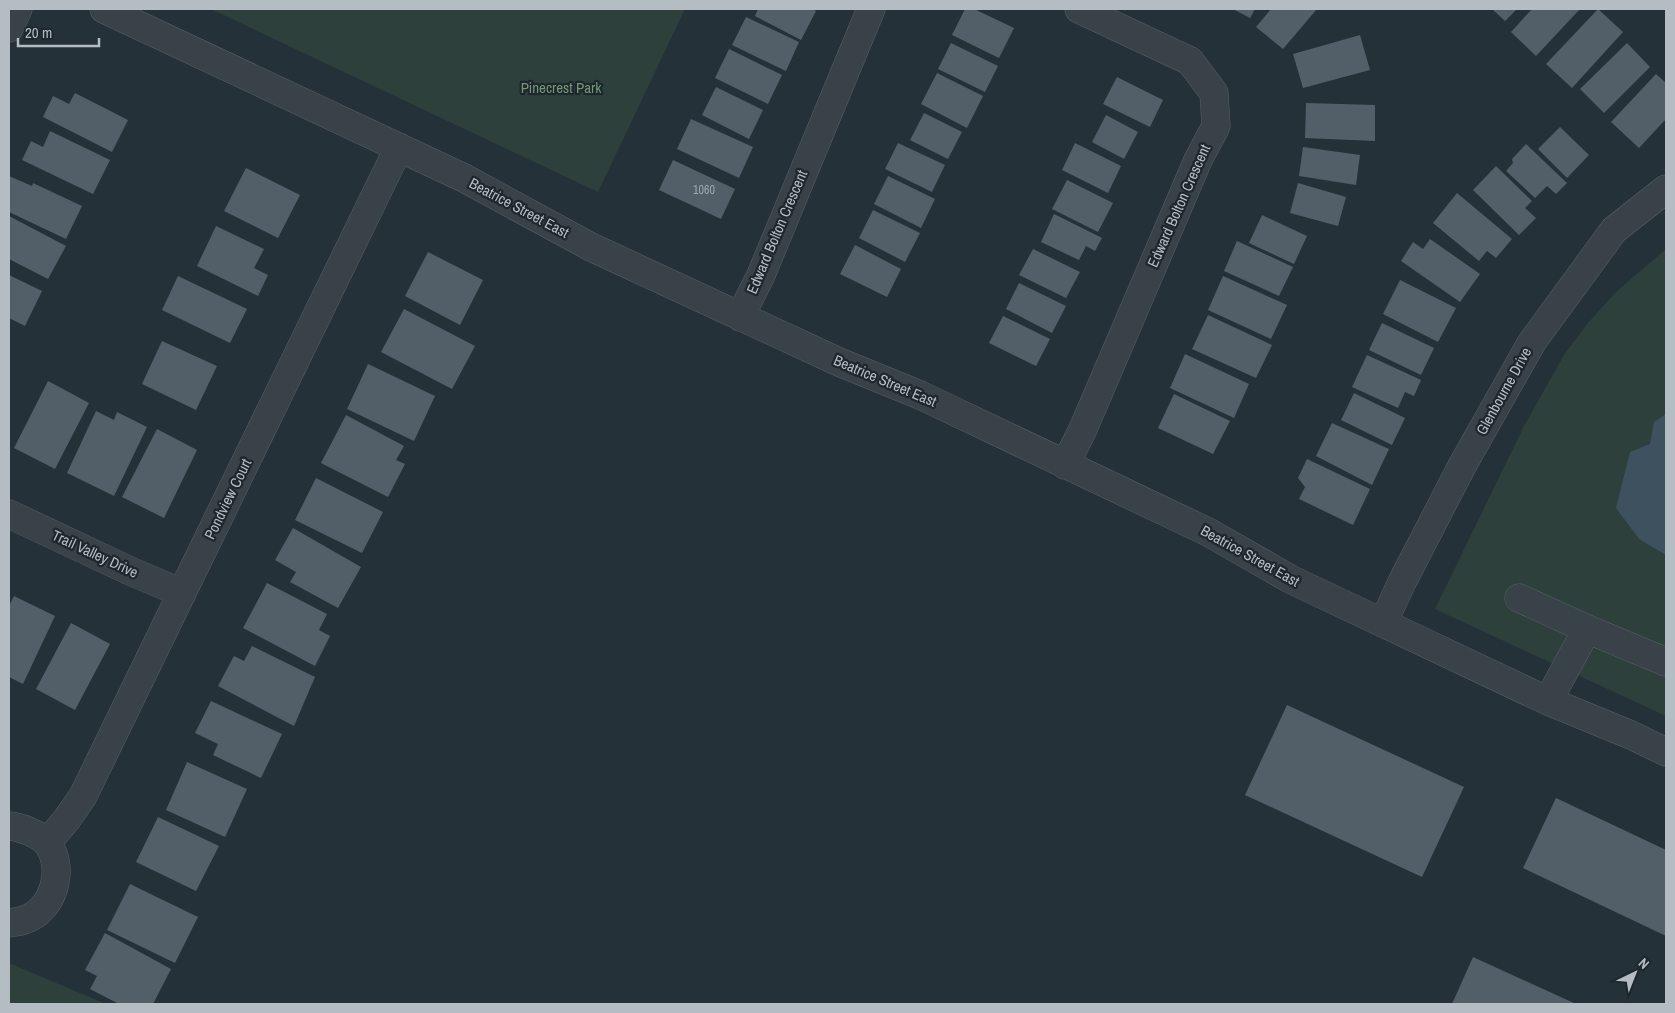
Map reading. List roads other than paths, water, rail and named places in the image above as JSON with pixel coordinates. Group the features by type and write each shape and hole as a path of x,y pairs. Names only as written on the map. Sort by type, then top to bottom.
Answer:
{"street":[{"path":"9,28 18,9"},
{"name":"Beatrice Street East","path":"104,9 464,178 591,247 839,362 920,395 1208,532 1292,580 1548,701 1631,735 1666,752"},
{"name":"Edward Bolton Crescent","path":"740,317 760,275 871,9"},
{"name":"Edward Bolton Crescent","path":"1065,465 1083,429 1198,160 1216,126 1214,93 1190,61 1079,9"},
{"name":"Pondview Court","path":"47,843 83,796 399,147"},
{"name":"Glenbourne Drive","path":"1383,623 1462,466 1532,342 1614,230 1666,189"},
{"name":"Trail Valley Drive","path":"9,514 130,571 182,593"},
{"path":"1519,598 1666,662"},
{"path":"1548,701 1587,629"},
{"path":"9,826 16,826 36,835 47,843 53,856 56,872 54,889 50,899 39,912 25,920 9,923"}],"water":[{"path":"1666,414 1666,555 1639,539 1616,508 1630,452 1650,444 1654,422"}],"park label":[{"name":"Pinecrest Park","path":"561,88"}]}
